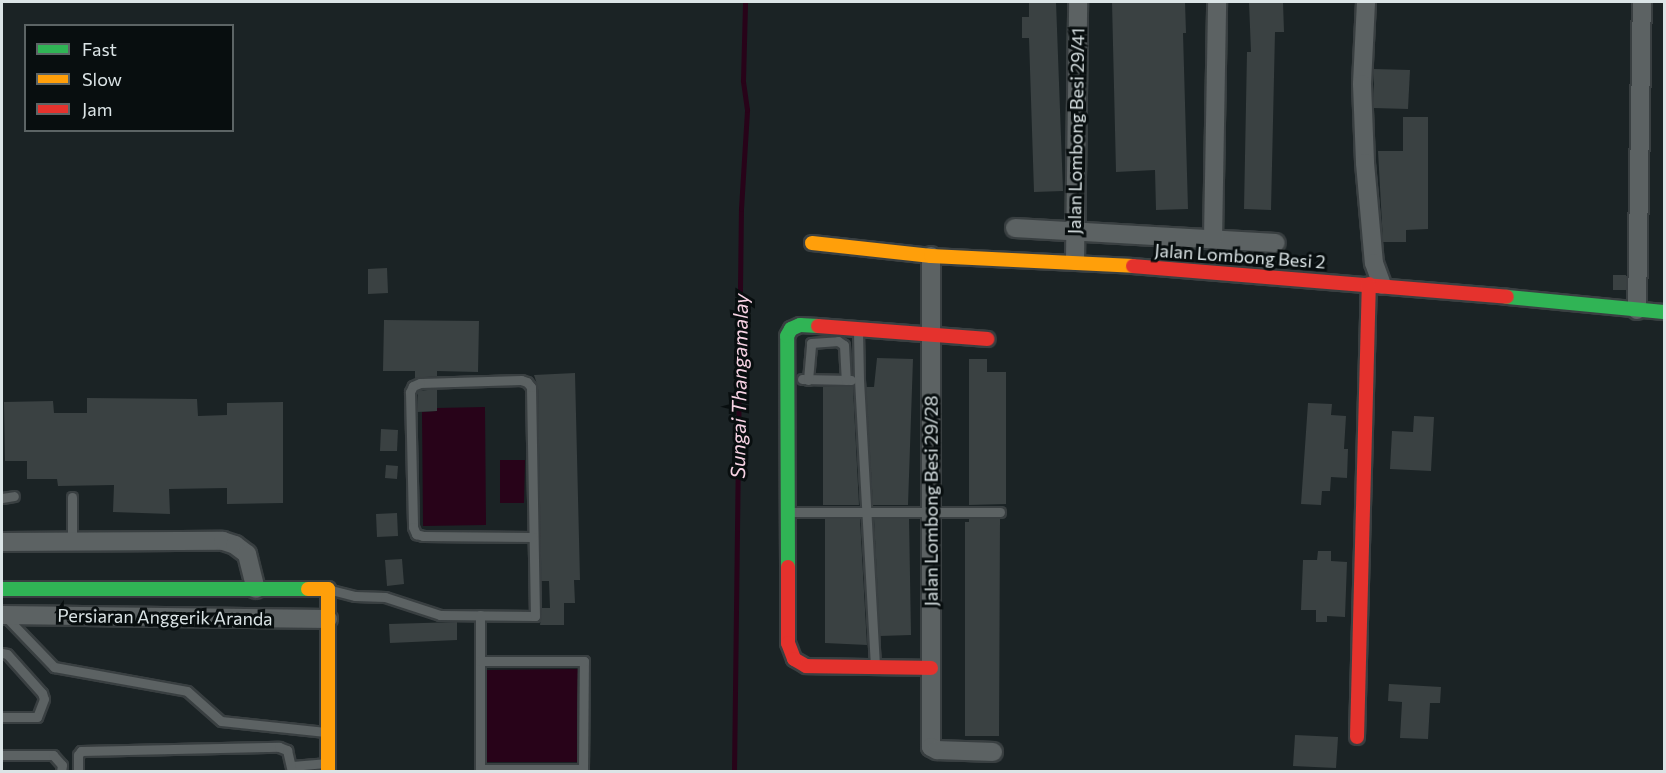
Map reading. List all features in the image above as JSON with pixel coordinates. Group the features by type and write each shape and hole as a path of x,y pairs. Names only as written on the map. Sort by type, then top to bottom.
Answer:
{"street":[{"name":"Jalan Lombong Besi 29/41","path":"1075,261 1078,2"},
{"path":"1213,239 1217,2"},
{"path":"1357,737 1375,284 1365,163 1362,84 1366,2"},
{"path":"1637,310 1642,2"},
{"path":"1015,228 1276,243"},
{"name":"Jalan Lombong Besi 2","path":"812,243 931,256 1075,261 1375,284 1665,312"},
{"name":"Jalan Lombong Besi 29/28","path":"931,256 931,747 938,750 993,752"},
{"path":"931,668 806,666 794,659 788,644 787,336 791,329 800,325 988,339"},
{"path":"2,542 222,542 235,544 247,554 256,589"},
{"name":"Persiaran Anggerik Aranda","path":"2,589 328,590"},
{"path":"328,590 328,767"},
{"name":"Persiaran Anggerik Aranda","path":"3,615 328,619"}],"lane":[{"path":"858,329 875,667"},
{"path":"808,380 811,343 838,341 844,345 846,380"},
{"path":"787,379 859,380"},
{"path":"328,590 355,596 385,597 440,615 535,616 534,537 531,387 527,382 420,383 413,386 410,392 413,527 416,534 423,536 534,537"},
{"path":"2,498 14,496"},
{"path":"72,497 72,542"},
{"path":"787,512 1000,513"},
{"path":"3,615 54,667 187,691 221,721 328,732"},
{"path":"480,615 480,661 480,769 583,769 584,661 480,661"},
{"path":"2,653 7,654 42,693 44,699 37,717 2,717"},
{"path":"78,771 78,755 81,751 209,748 284,747 292,769 328,767"},
{"path":"2,755 53,755 62,765 62,771"}],"shaded area":[{"path":"485,407 486,525 423,526 422,412 437,411 437,408"},
{"path":"500,460 525,460 524,503 500,503"},
{"path":"578,669 578,762 487,762 487,670"}],"building":[{"path":"1029,2 1056,2 1063,191 1034,192 1029,38 1022,38 1022,17 1029,17"},
{"path":"1112,2 1185,2 1186,33 1183,33 1188,209 1156,210 1155,170 1116,172"},
{"path":"1249,2 1283,2 1284,32 1275,32 1271,210 1244,209 1247,52 1251,52"},
{"path":"1374,69 1410,70 1408,109 1374,108"},
{"path":"1403,117 1428,117 1428,229 1406,230 1406,242 1383,242 1378,151 1403,151"},
{"path":"387,268 388,293 368,294 368,269"},
{"path":"1613,275 1626,275 1626,290 1613,290"},
{"path":"384,320 479,321 478,372 437,371 437,376 415,378 415,371 383,371"},
{"path":"877,358 913,359 908,505 873,505 866,387 874,387"},
{"path":"969,359 987,359 987,372 1006,372 1006,504 969,505"},
{"path":"575,373 580,580 574,580 575,603 564,603 564,625 540,625 542,608 550,608 549,581 541,581 538,387 534,375"},
{"path":"823,387 853,387 859,505 823,505"},
{"path":"437,389 437,411 417,412 418,391"},
{"path":"87,398 197,399 198,416 227,415 227,403 283,402 283,503 227,504 227,488 169,489 170,514 113,512 114,485 58,486 57,479 27,479 27,461 5,461 4,402 53,401 54,413 87,413"},
{"path":"1308,403 1332,404 1331,415 1346,416 1344,449 1348,449 1347,478 1331,477 1330,491 1322,491 1321,505 1301,504"},
{"path":"1414,416 1434,417 1431,471 1390,469 1392,431 1413,432"},
{"path":"381,429 398,430 397,451 380,451"},
{"path":"386,465 398,466 397,479 385,478"},
{"path":"397,513 398,536 377,537 376,514"},
{"path":"825,519 860,519 867,645 825,643"},
{"path":"874,519 909,519 911,635 880,636"},
{"path":"969,519 1000,519 999,736 965,736 965,522 969,522"},
{"path":"1318,551 1331,551 1331,561 1347,562 1345,617 1327,616 1327,622 1316,622 1316,610 1301,610 1303,560 1317,560"},
{"path":"402,559 404,584 387,586 385,560"},
{"path":"457,622 457,640 390,643 389,624"},
{"path":"1389,684 1441,687 1440,703 1430,703 1428,739 1400,738 1402,702 1388,701"},
{"path":"1295,735 1338,737 1336,768 1293,766"}],"waterway":[{"name":"Sungai Thangamalay","path":"734,772 741,209 747,110 743,81 745,2"}],"traffic: fast":[{"path":"1507,297 1664,312"},
{"path":"788,567 787,336 791,329 800,325 818,326"},
{"path":"2,589 308,589"}],"traffic: slow":[{"path":"812,243 931,256 1133,266"},
{"path":"308,589 328,589 328,772"}],"traffic: jam":[{"path":"1133,266 1507,297"},
{"path":"1357,737 1369,284"},
{"path":"818,326 988,339"},
{"path":"788,567 788,643 794,659 806,666 931,668"}]}
